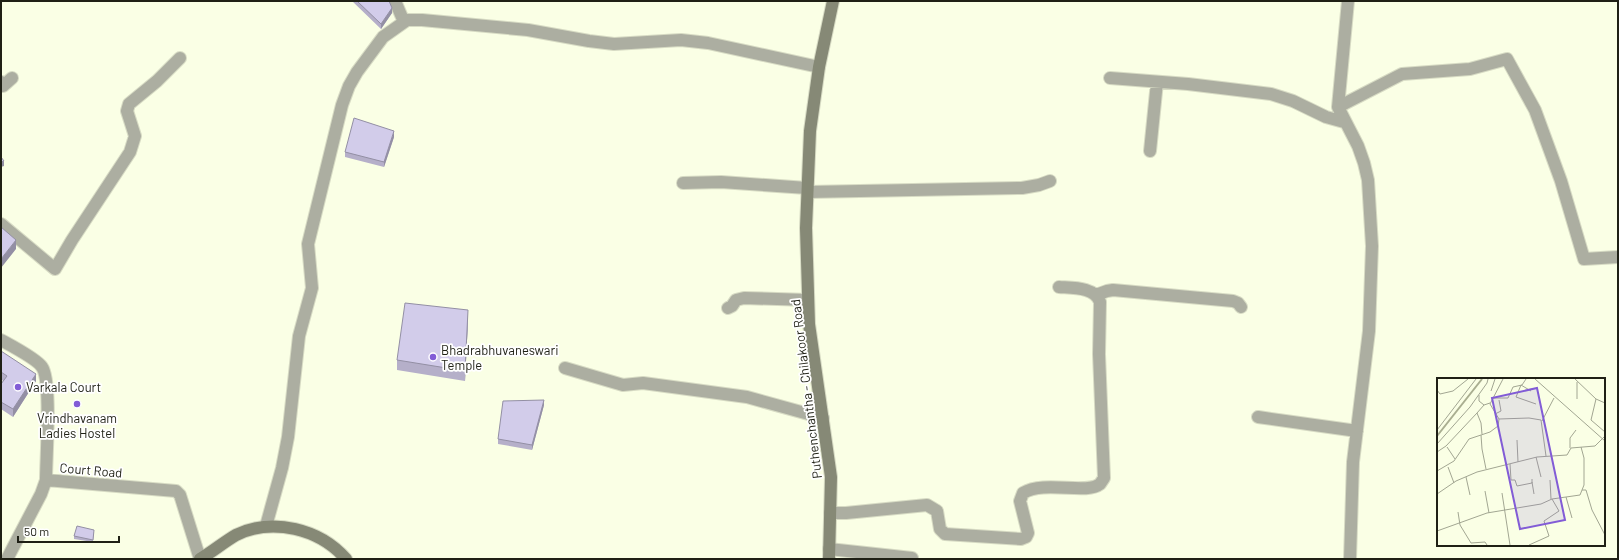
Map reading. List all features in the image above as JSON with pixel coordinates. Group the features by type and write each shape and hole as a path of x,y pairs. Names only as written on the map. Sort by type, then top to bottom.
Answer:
{"main road":[{"name":"Puthenchantha - Chilakoor Road","path":"829,554 831,477 809,324 806,228 810,131 819,67 833,1"},
{"path":"200,559 237,535 252,529 266,526 285,527 309,534 335,548 346,559"}],"street":[{"path":"395,1 404,22"},
{"path":"1348,1 1338,107 1344,122 1358,146 1364,163 1368,180 1372,246 1370,331 1354,462 1350,559"},
{"path":"266,526 282,468 287,443 299,336 312,288 308,244 348,86 383,37 407,20 422,20 479,24 528,30 614,44 681,40 708,43 819,67"},
{"path":"1,224 55,269 72,240 130,152 135,136 127,111 129,104 157,81 180,58"},
{"path":"1338,107 1402,74 1470,69 1507,59 1535,110 1561,181 1584,259 1618,257"},
{"path":"1110,78 1221,87 1271,94 1293,101 1326,117 1344,122"},
{"path":"1150,151 1157,82"},
{"path":"683,182 721,182 807,190 1022,188 1039,185 1050,181"},
{"path":"1060,287 1087,291 1096,295 1113,290 1233,301 1238,303 1241,307"},
{"path":"830,513 846,514 927,504 937,512 940,529 945,534 1021,539 1025,538 1028,533 1020,501 1023,493 1039,488 1051,487 1088,489 1100,484 1104,478 1098,354 1100,304 1096,295"},
{"path":"728,308 732,306 736,300 744,298 808,300"},
{"name":"Court Road","path":"1,340 41,365 46,374 46,480 176,491 180,496 200,559"},
{"path":"565,368 623,385 643,383 747,397 823,418"},
{"path":"1258,417 1357,431"},
{"path":"7,559 41,494 46,480"},
{"path":"829,554 912,558"}],"building":[{"path":"357,1 389,1 392,8 381,24"},
{"path":"354,118 394,131 384,162 345,152"},
{"path":"1,227 16,240 1,259"},
{"path":"405,303 468,310 465,371 397,360"},
{"name":"Varkala Court","path":"1,351 36,374 13,409 1,402 1,384 7,376 1,372"},
{"path":"544,400 532,445 498,439 503,401"},
{"path":"77,526 94,530 93,540 74,536"}],"place":[{"name":"Bhadrabhuvaneswari Temple","path":"433,357"},
{"name":"Varkala Court","path":"18,387"},
{"name":"Vrindhavanam Ladies Hostel","path":"77,404"}]}
